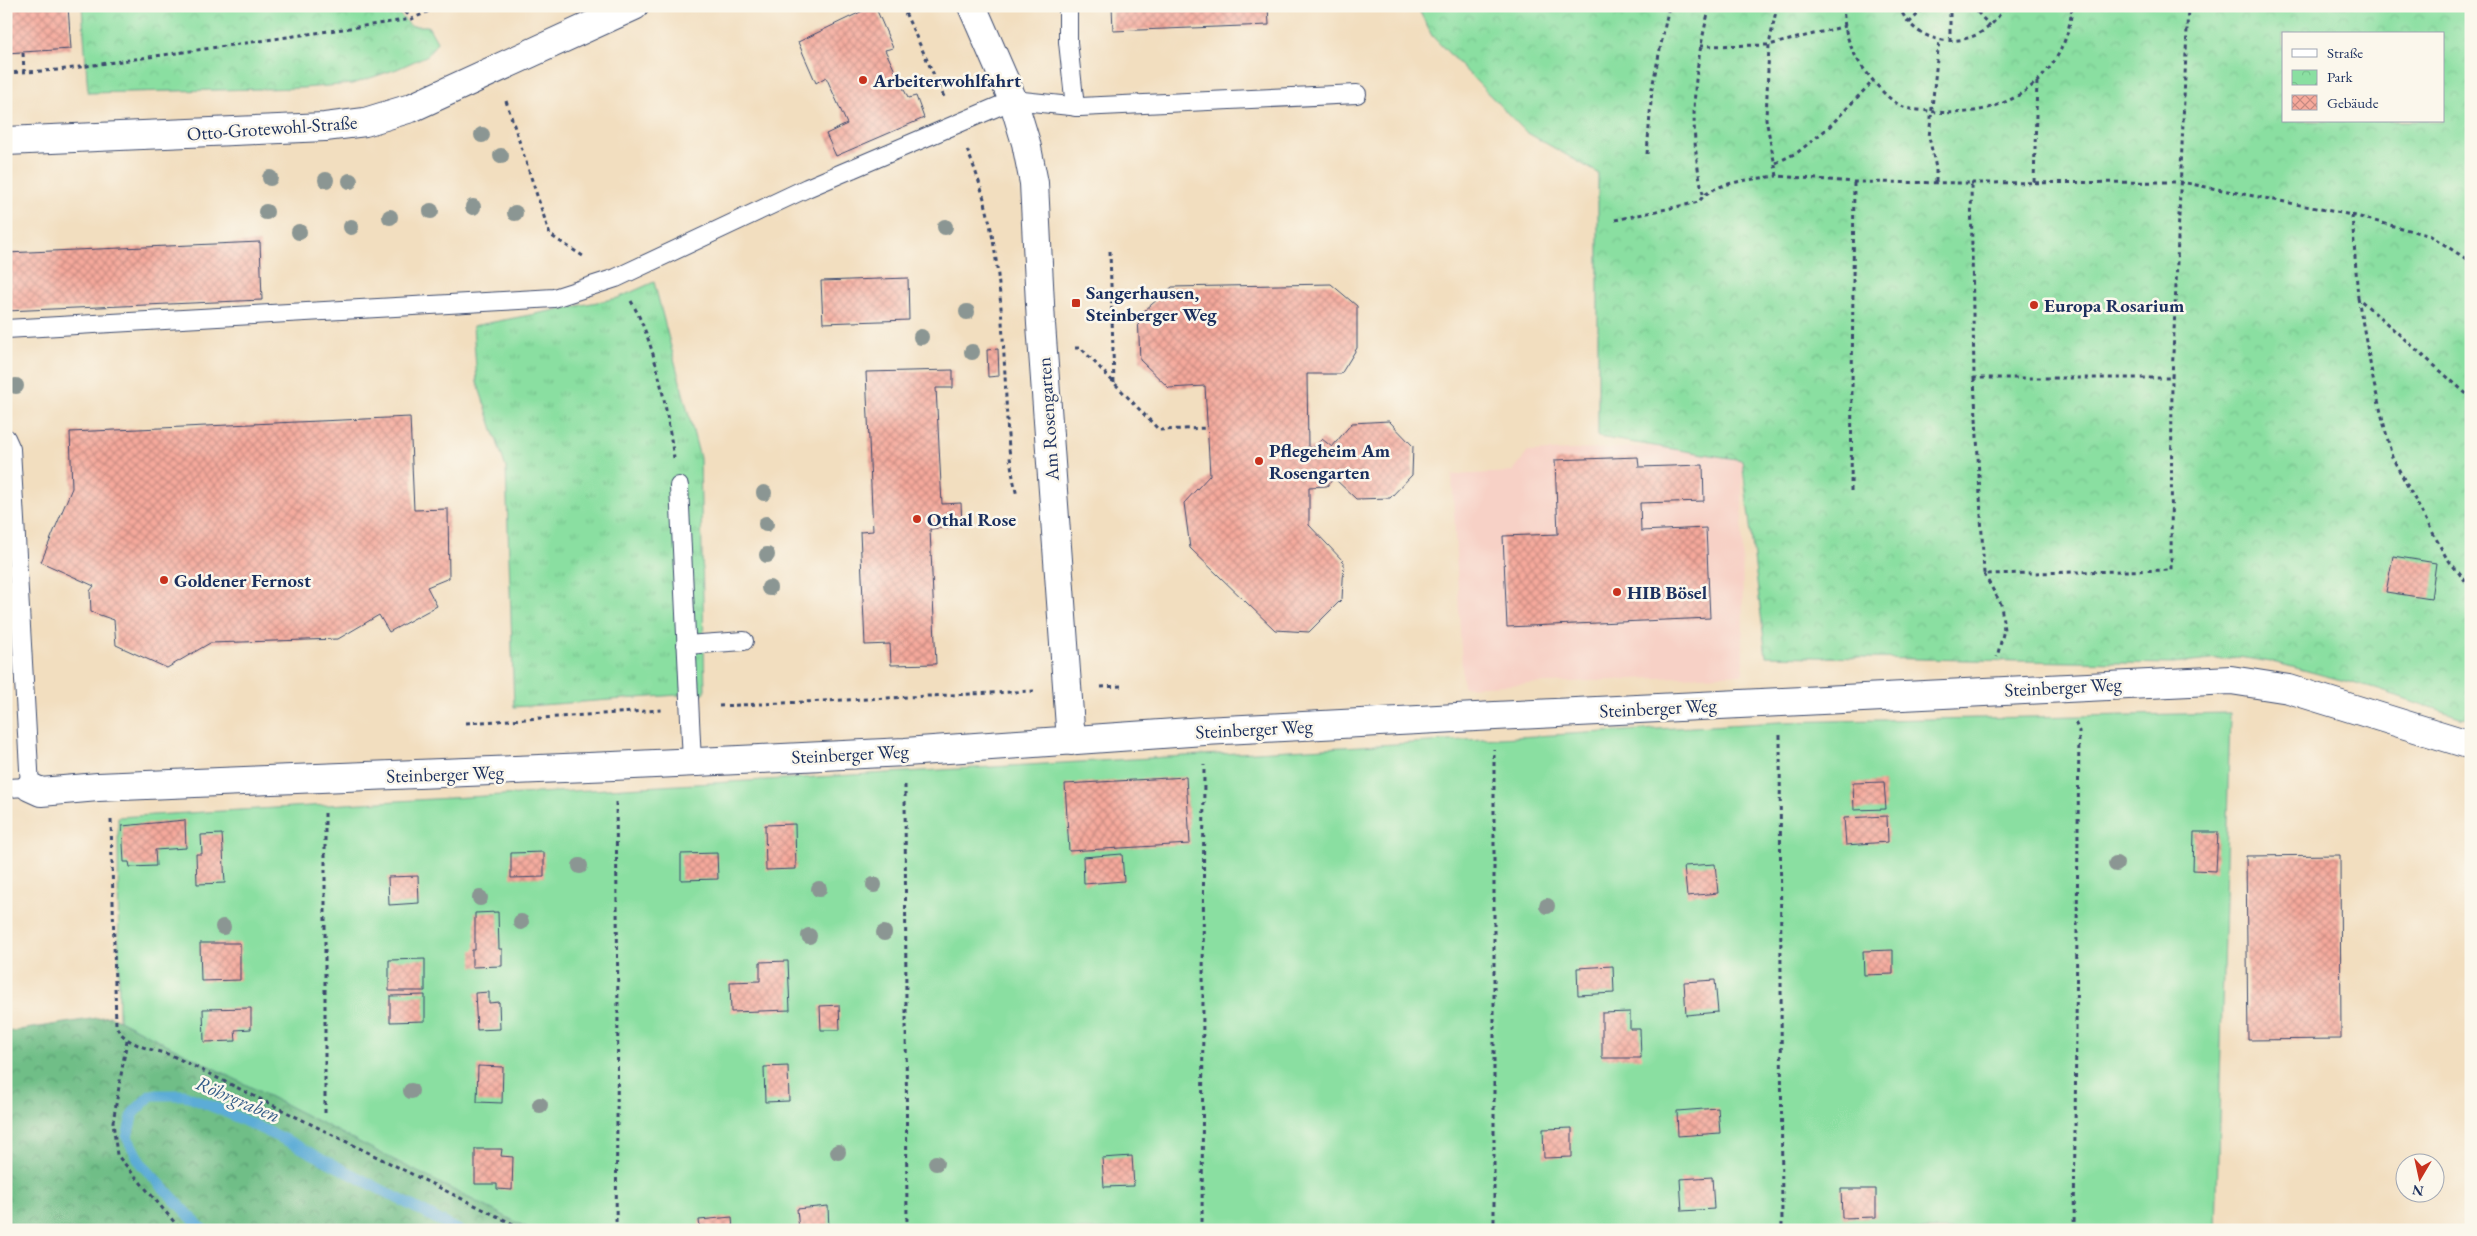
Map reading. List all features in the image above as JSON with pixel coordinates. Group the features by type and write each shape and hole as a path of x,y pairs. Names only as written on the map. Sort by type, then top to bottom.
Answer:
{"street":[{"name":"Otto-Grotewohl-Straße","path":"6,141 325,127 365,122 411,108 634,6"},
{"name":"Am Rosengarten","path":"972,6 1013,100 1026,143 1034,183 1041,324 1071,741"},
{"name":"Steinberger Weg","path":"18,788 41,792 98,787 324,779 905,752 1204,732 1494,716 2231,680 2289,690 2471,744"}],"lane":[{"path":"1068,6 1068,42 1075,107"},
{"path":"6,329 554,298 616,278 807,188 1013,100 1075,107 1357,94"},
{"path":"6,438 11,449 18,788"},
{"path":"679,486 692,762"},
{"path":"686,645 744,642"}],"path":[{"path":"400,6 412,19"},
{"path":"6,73 59,70 412,19 439,6"},
{"path":"902,6 956,123 978,176 991,228 999,298 1008,455 1020,503"},
{"path":"1647,154 1652,88 1669,6"},
{"path":"1615,220 1699,202 1703,194 1698,167 1693,110 1696,64 1710,6"},
{"path":"1777,6 1769,45 1766,119 1777,176"},
{"path":"1844,6 1849,42 1859,64 1880,90 1906,108 1961,114 1997,107 2037,81 2051,65 2060,50 2067,33 2072,6"},
{"path":"1899,6 1909,23 1918,31 1938,40 1950,41 1972,38 1990,26 2004,6"},
{"path":"1909,23 1926,6"},
{"path":"1972,6 1990,26"},
{"path":"1984,574 2171,570 2172,378 2182,182 2188,6"},
{"path":"1950,8 1950,41"},
{"path":"1700,46 1769,45 1846,26"},
{"path":"1936,182 1936,168 1930,138 1938,40"},
{"path":"23,52 24,72"},
{"path":"1776,163 1798,152 1828,128 1873,81"},
{"path":"2034,183 2037,81"},
{"path":"1703,194 1738,181 1777,176 1854,182 2182,182 2352,215 2430,236 2471,262"},
{"path":"1851,491 1854,182"},
{"path":"1971,183 1974,378 1984,574 2001,604 2004,630 1995,664"},
{"path":"2352,215 2358,298 2374,384 2392,457 2446,557 2471,588"},
{"path":"1110,251 1114,384"},
{"path":"2358,298 2471,398"},
{"path":"1068,348 1081,348 1159,430 1207,428"},
{"path":"1974,378 2172,378"},
{"path":"466,724 688,708 1034,691 1035,683"},
{"path":"1780,702 1782,1230"},
{"path":"1494,716 1494,1230"},
{"path":"2073,718 2079,731 2074,1230"},
{"path":"1202,1230 1204,732"},
{"path":"1771,734 1790,733"},
{"path":"1485,749 1504,748"},
{"path":"905,752 907,1230"},
{"path":"1204,764 1214,764"},
{"path":"613,766 617,805 616,1230"},
{"path":"324,779 325,1113"},
{"path":"98,787 101,810 112,821 116,1026 120,1034 134,1044 171,1055 525,1230"},
{"path":"127,1040 113,1122 117,1155 181,1230"}],"shaded area":[{"path":"1658,446 1742,460 1743,674 1463,687 1452,475 1512,472 1528,452"}],"green space":[{"path":"82,6 391,6 411,26 428,26 437,42 428,55 397,69 352,84 302,88 88,93"},
{"name":"Europa Rosarium","path":"1417,6 2471,6 2471,718 2460,717 2379,690 2277,663 2239,657 2173,664 1766,656 1742,460 1598,437 1598,173 1526,132 1432,36"},
{"path":"654,282 700,458 705,693 514,707 506,468 477,382 473,326 618,298"},
{"path":"2230,713 2216,1230 532,1230 119,1020 118,817 1780,722"},
{"path":"110,1016 532,1230 6,1230 6,1032"}],"building":[{"path":"6,6 68,6 71,49 6,53"},
{"name":"Arbeiterwohlfahrt","path":"875,6 893,48 885,50 908,98 916,96 924,118 836,156 826,134 847,124 826,77 816,83 798,42"},
{"path":"1112,6 1268,6 1269,25 1113,31"},
{"path":"260,242 262,300 6,311 6,253"},
{"path":"908,278 909,320 823,323 821,281"},
{"name":"Pflegeheim Am Rosengarten","path":"1331,284 1357,306 1357,348 1341,374 1307,374 1308,448 1315,447 1322,439 1332,447 1352,423 1389,421 1413,446 1412,475 1390,498 1356,499 1334,478 1327,486 1309,487 1309,525 1344,562 1342,599 1309,632 1275,630 1190,548 1184,503 1210,475 1205,386 1169,388 1140,360 1138,316 1172,287"},
{"path":"998,349 999,376 988,377 987,350"},
{"name":"Othal Rose","path":"953,370 953,388 936,388 942,504 961,503 962,525 930,529 936,664 891,665 890,644 865,645 860,532 873,531 866,372"},
{"path":"410,417 414,510 448,509 449,578 427,587 437,606 389,632 379,615 338,639 210,643 167,668 116,645 114,620 91,612 90,591 94,586 41,562 72,488 70,432"},
{"name":"HIB Bösel","path":"1638,457 1639,467 1703,465 1704,501 1640,503 1641,531 1706,528 1710,618 1507,627 1503,536 1558,534 1555,460"},
{"path":"2393,556 2436,563 2431,599 2386,592"},
{"path":"1186,777 1190,844 1069,851 1065,784"},
{"path":"1884,782 1886,809 1854,810 1853,783"},
{"path":"1887,816 1888,842 1846,845 1844,818"},
{"path":"185,820 186,848 155,850 156,866 130,867 129,862 124,862 122,826"},
{"path":"795,824 796,869 766,870 765,825"},
{"path":"2194,832 2218,832 2216,871 2193,870"},
{"path":"222,834 225,883 197,884 196,854 202,854 201,835"},
{"path":"544,852 544,877 511,878 511,853"},
{"path":"717,853 718,879 681,880 681,854"},
{"path":"1122,854 1124,881 1084,884 1083,857"},
{"path":"2340,855 2341,1039 2248,1040 2246,856"},
{"path":"1715,864 1718,893 1687,896 1684,866"},
{"path":"418,876 419,903 389,905 388,877"},
{"path":"498,912 499,949 502,949 502,966 472,967 472,950 475,950 475,913"},
{"path":"200,943 240,943 240,980 201,981"},
{"path":"1893,950 1893,974 1864,975 1863,951"},
{"path":"425,959 425,991 389,991 389,960"},
{"path":"788,961 790,1010 731,1012 730,982 760,981 760,962"},
{"path":"1613,966 1614,993 1578,995 1577,968"},
{"path":"1715,980 1718,1012 1686,1015 1684,982"},
{"path":"489,992 489,1003 499,1002 500,1029 477,1030 475,993"},
{"path":"425,995 425,1021 390,1022 390,996"},
{"path":"839,1005 840,1030 821,1030 820,1006"},
{"path":"251,1008 251,1029 235,1030 236,1041 204,1042 203,1009"},
{"path":"1630,1012 1630,1029 1640,1029 1641,1058 1602,1058 1602,1013"},
{"path":"478,1066 503,1067 502,1103 477,1102"},
{"path":"788,1066 789,1101 765,1102 764,1067"},
{"path":"1718,1108 1720,1133 1678,1136 1677,1111"},
{"path":"1572,1128 1572,1157 1544,1158 1543,1129"},
{"path":"475,1149 502,1149 501,1156 513,1157 512,1190 497,1189 497,1184 475,1184"},
{"path":"1132,1156 1134,1186 1104,1187 1102,1158"},
{"path":"1712,1177 1714,1209 1682,1211 1680,1179"},
{"path":"1841,1189 1876,1189 1876,1217 1842,1218"},
{"path":"828,1206 829,1230 799,1230 797,1209"},
{"path":"732,1217 733,1230 700,1230 699,1220"}],"waterway":[{"name":"Röhrgraben","path":"203,1230 141,1164 127,1137 133,1113 151,1095 184,1095 226,1112 294,1144 458,1230"}],"place":[{"name":"Arbeiterwohlfahrt","path":"863,80"},
{"name":"Sangerhausen, Steinberger Weg","path":"1076,303"},
{"name":"Europa Rosarium","path":"2034,305"},
{"name":"Pflegeheim Am Rosengarten","path":"1259,461"},
{"name":"Othal Rose","path":"917,519"},
{"name":"Goldener Fernost","path":"164,580"},
{"name":"HIB Bösel","path":"1617,592"}]}
